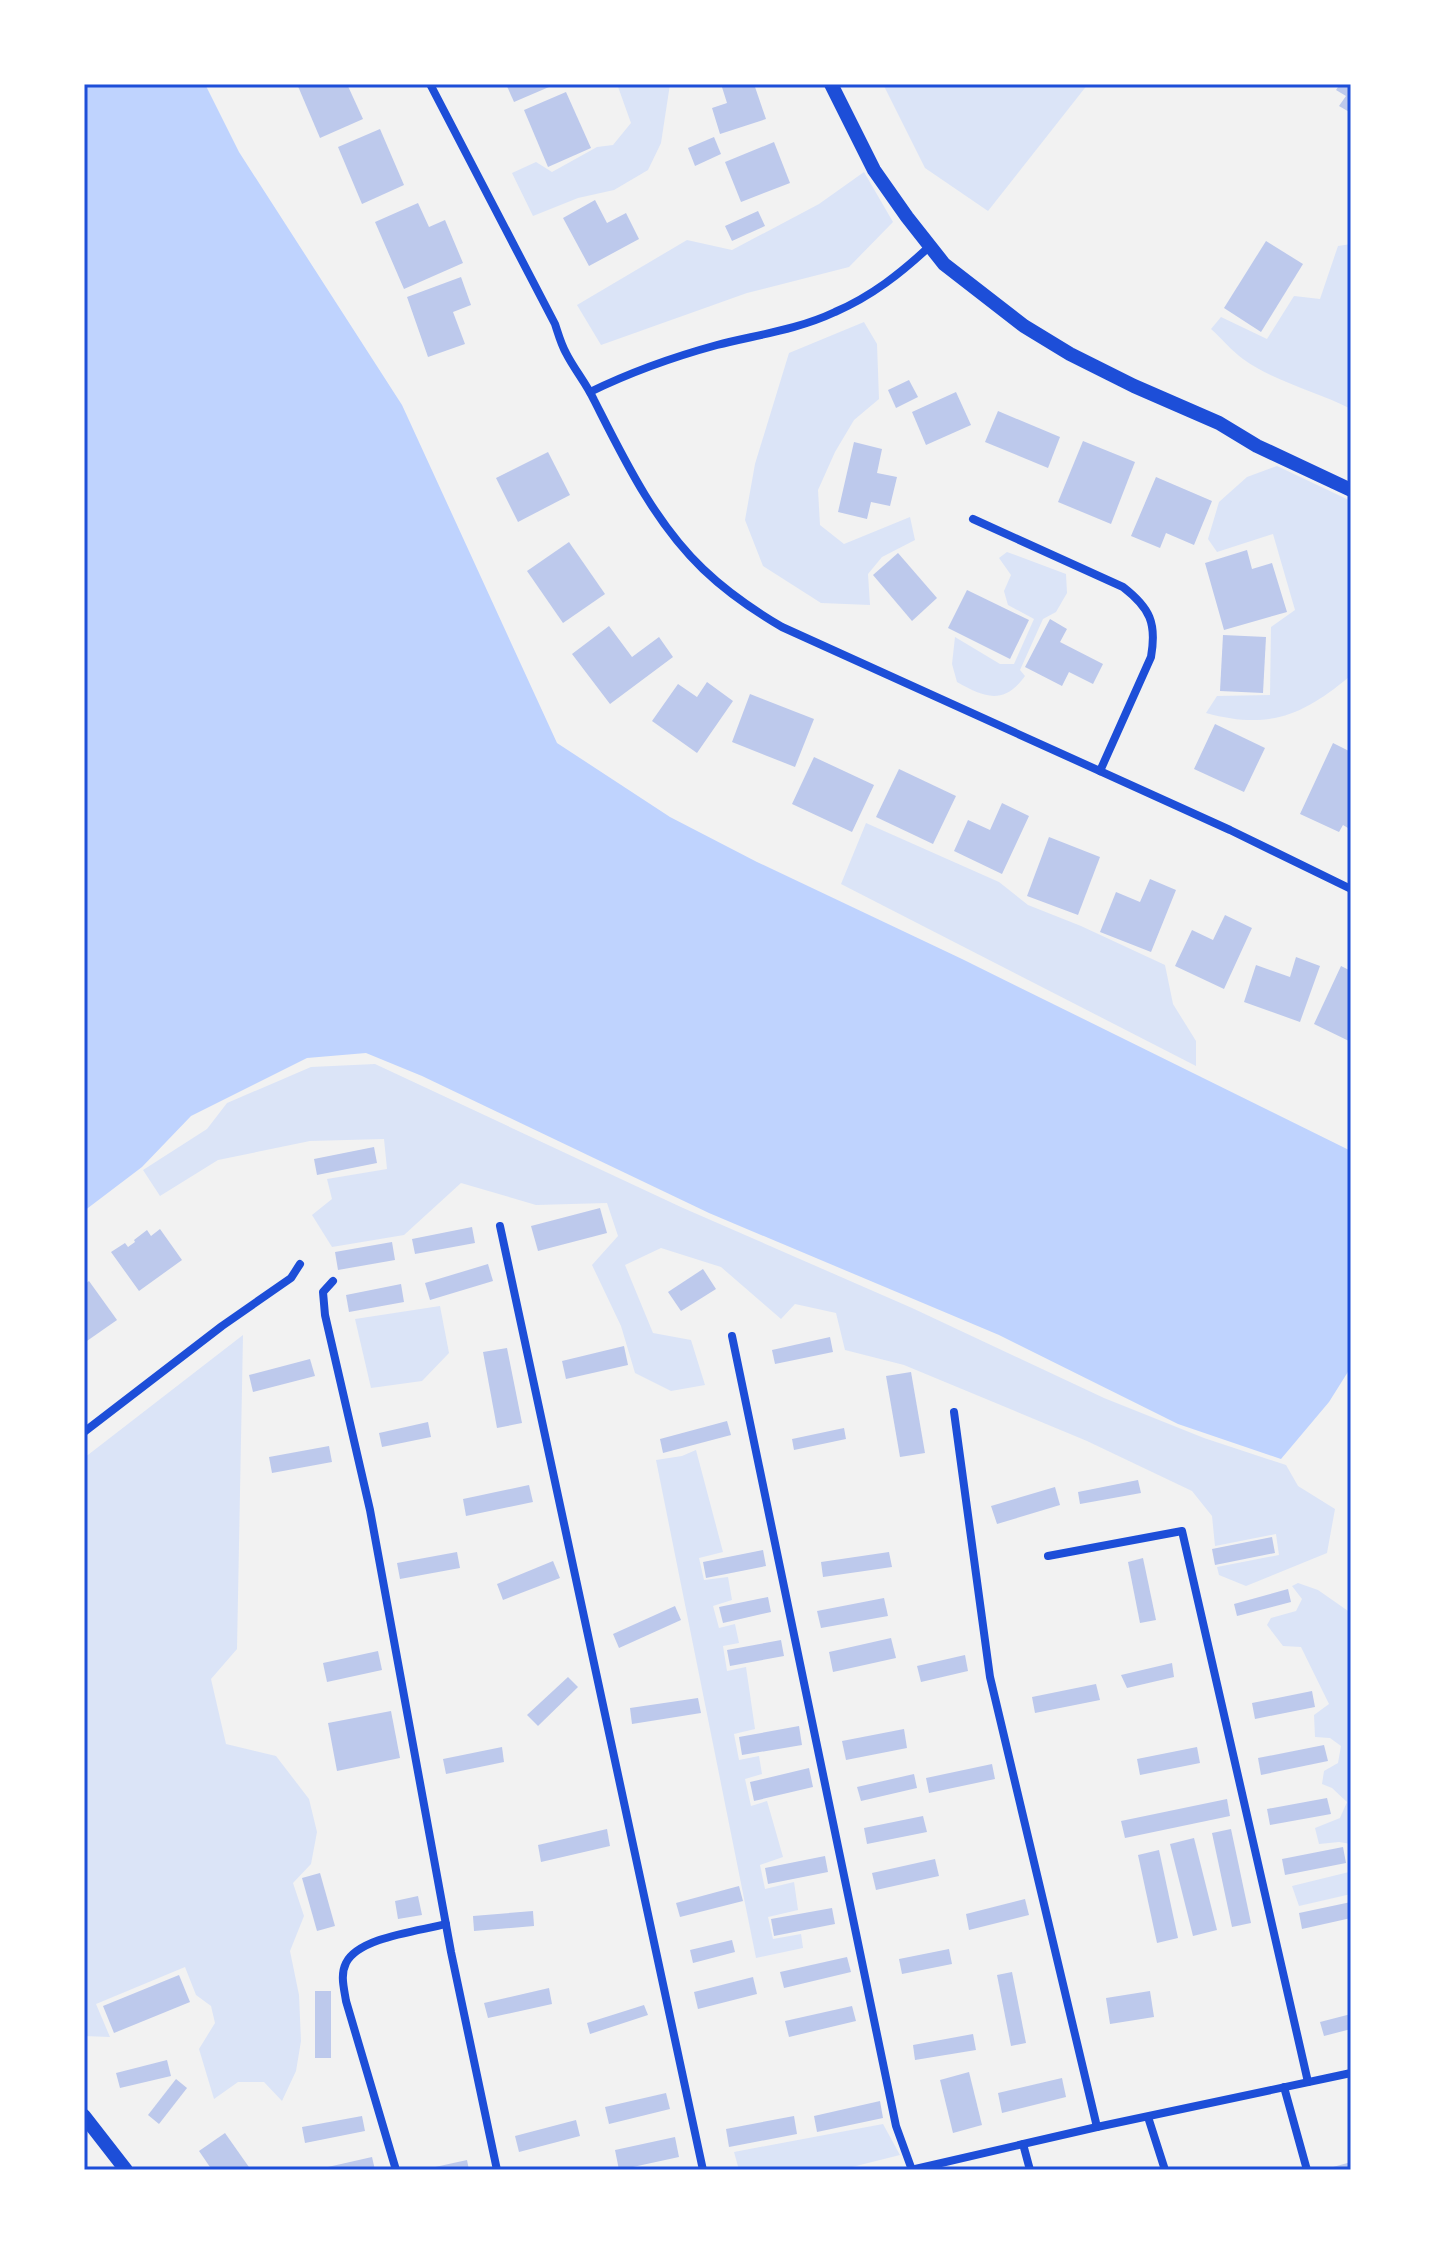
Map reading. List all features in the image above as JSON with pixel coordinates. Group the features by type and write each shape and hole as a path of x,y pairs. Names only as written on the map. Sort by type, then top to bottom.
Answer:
{"street":[{"path":"430,84 555,324 566,353 626,462 660,517 701,568 743,603 782,627 1351,889"},
{"path":"831,84 874,170 944,264 1024,326 1070,354 1219,423 1257,446 1351,490"},
{"path":"590,392 655,364 713,346 789,329 834,313 874,293 930,246"},
{"path":"973,519 1123,587 1143,602 1153,629 1151,657 1100,771"},
{"path":"500,1226 703,2170"},
{"path":"84,1432 222,1326 291,1278 300,1264"},
{"path":"333,1281 323,1292 325,1315 370,1510 446,1924 497,2170"},
{"path":"732,1336 896,2126 911,2170 1351,2073"},
{"path":"954,1412 990,1677 1097,2127"},
{"path":"1048,1556 1182,1531 1308,2082"},
{"path":"396,2170 342,1978 346,1962 367,1944 446,1924"},
{"path":"1284,2087 1307,2170"},
{"path":"84,2116 126,2170"},
{"path":"1148,2117 1165,2170"},
{"path":"1023,2144 1030,2170"}],"shaded area":[{"path":"617,84 670,84 661,143 648,170 614,190 578,198 533,216 512,173 536,162 552,172 597,147 613,145 631,123"},
{"path":"883,84 1088,84 988,211 925,168"},
{"path":"864,172 893,222 849,267 747,293 601,345 577,305 687,240 732,250 819,204"},
{"path":"1351,244 1351,409 1255,367 1211,329 1221,317 1267,339 1294,296 1320,299 1338,246"},
{"path":"864,322 877,344 879,399 854,420 835,452 818,490 820,525 844,544 910,517 915,540 882,557 868,574 870,605 821,603 763,566 745,520 755,464 789,353"},
{"path":"1277,466 1351,501 1351,672 1349,677 1316,701 1283,716 1248,720 1206,713 1217,696 1270,695 1271,627 1295,610 1273,534 1217,552 1208,539 1219,502 1247,477"},
{"path":"1007,552 1066,574 1067,593 1056,612 1043,619 1020,670 1025,676 1002,695 985,695 957,682 952,664 955,637 1000,664 1014,664 1034,619 1008,605 1004,591 1011,575 999,558"},
{"path":"866,823 999,882 1028,905 1165,965 1173,1004 1196,1041 1196,1066 841,884"},
{"path":"375,1064 683,1208 912,1308 1104,1398 1204,1438 1286,1465 1298,1486 1335,1509 1327,1553 1246,1586 1219,1575 1217,1567 1279,1555 1276,1534 1215,1546 1212,1516 1192,1491 1087,1441 904,1365 845,1350 836,1313 795,1304 781,1319 721,1267 661,1248 625,1265 653,1333 691,1340 705,1385 671,1391 635,1373 621,1326 592,1265 618,1236 607,1203 536,1205 461,1183 404,1235 332,1247 312,1215 332,1199 327,1179 387,1169 384,1139 310,1141 218,1160 160,1196 143,1170 207,1129 227,1103 311,1067"},
{"path":"440,1306 449,1353 422,1381 371,1388 355,1319"},
{"path":"243,1335 237,1649 211,1679 226,1744 276,1756 309,1799 317,1832 311,1864 293,1883 304,1916 290,1951 299,1995 301,2041 296,2071 282,2101 264,2082 238,2082 214,2099 199,2049 215,2023 211,2006 196,1995 185,1967 96,2004 110,2037 84,2036 84,1458"},
{"path":"696,1450 723,1552 699,1558 704,1580 728,1577 732,1600 713,1606 719,1628 735,1624 739,1643 723,1646 727,1671 746,1667 755,1729 734,1734 739,1760 759,1756 762,1774 745,1779 751,1806 767,1801 783,1857 760,1865 765,1889 794,1882 798,1910 768,1917 773,1939 801,1934 803,1948 756,1958 656,1460 682,1456"},
{"path":"1298,1583 1318,1590 1351,1613 1351,1844 1319,1844 1315,1828 1340,1818 1347,1802 1332,1788 1322,1784 1324,1771 1338,1763 1341,1746 1330,1738 1315,1737 1314,1715 1329,1704 1301,1647 1283,1646 1267,1625 1271,1618 1296,1611 1302,1599 1292,1586"},
{"path":"1351,1866 1351,1894 1299,1906 1292,1886 1349,1872"},
{"path":"883,2124 900,2155 840,2170 739,2170 734,2152"}],"water":[{"path":"84,84 205,84 239,152 402,405 557,743 670,817 757,862 962,959 1351,1151 1351,1367 1329,1402 1281,1459 1178,1424 999,1335 709,1213 422,1076 366,1053 307,1058 191,1116 142,1167 84,1211"}],"building":[{"path":"297,84 347,84 363,119 320,138"},
{"path":"506,84 556,84 514,102"},
{"path":"721,84 754,84 766,119 720,134 712,108 727,103"},
{"path":"1340,84 1351,84 1351,113 1339,106 1346,96 1336,90"},
{"path":"566,92 591,148 548,167 524,110"},
{"path":"380,129 404,185 362,204 338,147"},
{"path":"714,137 721,154 695,166 688,148"},
{"path":"774,142 790,183 741,202 725,162"},
{"path":"595,200 607,223 626,213 639,239 589,266 563,218"},
{"path":"418,203 429,227 445,220 463,263 404,289 375,222"},
{"path":"758,211 765,226 732,241 725,226"},
{"path":"1266,241 1303,264 1261,332 1224,308"},
{"path":"461,277 471,305 453,312 465,344 428,357 407,297"},
{"path":"909,380 918,397 896,408 888,390"},
{"path":"956,392 971,425 926,445 912,412"},
{"path":"998,411 1060,437 1048,468 985,442"},
{"path":"1083,441 1135,462 1111,524 1058,502"},
{"path":"854,442 882,449 877,473 897,477 890,506 871,502 867,519 838,512"},
{"path":"548,452 570,495 518,522 496,478"},
{"path":"1156,477 1212,501 1194,545 1166,533 1160,548 1131,536"},
{"path":"569,542 605,594 563,623 527,571"},
{"path":"1247,550 1252,569 1272,563 1287,612 1224,630 1205,563"},
{"path":"898,553 937,598 912,621 873,575"},
{"path":"967,590 1029,620 1010,659 948,628"},
{"path":"1050,619 1067,629 1060,642 1103,664 1093,684 1069,672 1062,686 1025,667"},
{"path":"609,626 632,657 659,637 673,657 610,704 572,654"},
{"path":"1223,635 1266,637 1263,693 1220,691"},
{"path":"707,682 733,701 697,753 652,721 678,684 697,697"},
{"path":"750,694 814,719 795,767 732,742"},
{"path":"1215,724 1265,748 1244,792 1194,769"},
{"path":"1333,743 1351,752 1351,821 1348,828 1343,825 1339,832 1300,814"},
{"path":"814,757 874,785 852,832 792,804"},
{"path":"899,769 956,796 933,844 876,817"},
{"path":"1002,803 1029,816 1002,874 954,851 968,820 990,830"},
{"path":"1049,837 1100,857 1078,915 1027,896"},
{"path":"1150,879 1176,890 1151,952 1100,932 1116,892 1140,902"},
{"path":"1225,915 1252,928 1224,989 1175,966 1192,930 1213,940"},
{"path":"1296,957 1320,966 1300,1022 1244,1002 1256,965 1290,977"},
{"path":"1341,966 1351,971 1351,1042 1314,1024"},
{"path":"374,1147 377,1163 317,1175 314,1159"},
{"path":"600,1208 607,1233 538,1251 531,1226"},
{"path":"472,1227 475,1243 415,1254 412,1239"},
{"path":"160,1229 182,1260 139,1291 111,1252 125,1243 128,1247 147,1230 151,1236"},
{"path":"392,1242 395,1260 338,1270 335,1252"},
{"path":"488,1264 493,1281 430,1300 425,1283"},
{"path":"703,1269 716,1289 681,1311 668,1292"},
{"path":"89,1281 117,1320 84,1343 84,1285"},
{"path":"401,1284 404,1302 349,1312 346,1295"},
{"path":"830,1337 833,1352 775,1364 772,1350"},
{"path":"624,1346 628,1365 566,1379 562,1361"},
{"path":"507,1348 522,1423 497,1428 483,1352"},
{"path":"310,1359 315,1376 253,1392 249,1375"},
{"path":"911,1372 925,1453 900,1457 886,1376"},
{"path":"727,1421 731,1435 663,1453 660,1439"},
{"path":"428,1422 431,1437 382,1447 379,1433"},
{"path":"844,1428 846,1439 794,1450 792,1439"},
{"path":"329,1446 332,1462 272,1473 269,1457"},
{"path":"1138,1480 1141,1493 1080,1504 1078,1492"},
{"path":"529,1485 533,1502 466,1516 463,1499"},
{"path":"1055,1487 1060,1505 997,1524 991,1506"},
{"path":"1272,1537 1275,1553 1215,1565 1212,1549"},
{"path":"763,1550 766,1566 706,1578 703,1562"},
{"path":"457,1552 460,1568 400,1579 397,1563"},
{"path":"889,1552 892,1567 823,1577 821,1562"},
{"path":"1143,1558 1156,1620 1140,1623 1128,1562"},
{"path":"553,1561 560,1578 503,1600 497,1584"},
{"path":"1288,1589 1291,1602 1237,1616 1234,1604"},
{"path":"768,1597 771,1612 723,1623 719,1607"},
{"path":"884,1598 888,1616 821,1628 817,1611"},
{"path":"675,1606 681,1620 619,1648 613,1634"},
{"path":"891,1638 896,1658 833,1672 829,1652"},
{"path":"781,1640 784,1656 730,1666 727,1650"},
{"path":"378,1651 382,1670 327,1682 323,1663"},
{"path":"965,1655 968,1671 921,1682 917,1666"},
{"path":"1172,1663 1174,1677 1127,1688 1121,1675"},
{"path":"568,1677 578,1687 538,1726 527,1715"},
{"path":"1096,1684 1100,1700 1035,1713 1032,1697"},
{"path":"1312,1691 1315,1707 1255,1719 1252,1703"},
{"path":"698,1698 701,1713 632,1724 630,1708"},
{"path":"391,1711 400,1758 337,1771 328,1723"},
{"path":"799,1726 802,1745 742,1755 739,1737"},
{"path":"904,1729 907,1748 846,1760 842,1741"},
{"path":"1324,1745 1328,1761 1261,1775 1258,1758"},
{"path":"502,1747 504,1762 446,1774 443,1759"},
{"path":"1197,1747 1200,1763 1140,1775 1137,1759"},
{"path":"992,1764 995,1779 929,1793 926,1778"},
{"path":"809,1768 813,1787 754,1801 750,1782"},
{"path":"914,1774 917,1788 861,1801 857,1787"},
{"path":"1327,1798 1331,1814 1270,1825 1267,1809"},
{"path":"1227,1799 1230,1816 1125,1838 1121,1821"},
{"path":"923,1816 927,1832 867,1844 864,1828"},
{"path":"607,1829 610,1846 541,1862 538,1845"},
{"path":"1231,1829 1251,1923 1232,1927 1212,1833"},
{"path":"1194,1838 1217,1930 1193,1936 1170,1844"},
{"path":"1343,1847 1346,1863 1285,1875 1282,1859"},
{"path":"1159,1850 1178,1938 1157,1943 1138,1855"},
{"path":"825,1856 828,1872 768,1884 765,1868"},
{"path":"935,1859 939,1876 876,1890 872,1873"},
{"path":"320,1873 335,1926 317,1931 302,1878"},
{"path":"739,1886 743,1901 680,1917 676,1903"},
{"path":"418,1896 422,1915 398,1919 395,1901"},
{"path":"1025,1899 1029,1915 969,1930 966,1914"},
{"path":"1351,1902 1351,1918 1302,1929 1299,1913"},
{"path":"832,1908 835,1924 774,1936 771,1919"},
{"path":"533,1911 534,1926 474,1931 473,1916"},
{"path":"732,1940 735,1952 693,1963 690,1950"},
{"path":"949,1949 952,1964 902,1974 899,1959"},
{"path":"847,1957 851,1972 784,1988 780,1972"},
{"path":"1012,1972 1026,2043 1011,2046 997,1975"},
{"path":"179,1975 190,2002 114,2033 103,2006"},
{"path":"753,1977 757,1994 698,2009 694,1992"},
{"path":"549,1988 552,2004 488,2018 484,2003"},
{"path":"315,1991 331,1991 331,2058 315,2058"},
{"path":"1150,1991 1154,2017 1110,2024 1106,1998"},
{"path":"644,2005 648,2015 590,2034 587,2023"},
{"path":"852,2006 856,2021 789,2037 785,2021"},
{"path":"1351,2014 1351,2029 1324,2036 1320,2022"},
{"path":"973,2034 976,2050 915,2060 913,2045"},
{"path":"167,2060 171,2076 120,2088 116,2073"},
{"path":"969,2072 982,2125 953,2133 940,2080"},
{"path":"1062,2078 1066,2097 1002,2113 998,2093"},
{"path":"176,2079 187,2088 159,2124 148,2115"},
{"path":"666,2093 670,2109 609,2124 605,2107"},
{"path":"880,2101 883,2118 817,2132 814,2116"},
{"path":"362,2116 365,2131 305,2143 302,2127"},
{"path":"794,2116 797,2134 729,2147 726,2129"},
{"path":"576,2120 580,2136 519,2152 515,2136"},
{"path":"225,2133 251,2170 212,2170 199,2151"},
{"path":"675,2137 679,2157 619,2170 615,2150"},
{"path":"372,2157 375,2170 319,2170 319,2169"},
{"path":"467,2160 469,2170 426,2170 426,2169"},
{"path":"1351,2162 1351,2170 1326,2170 1326,2169"}]}
